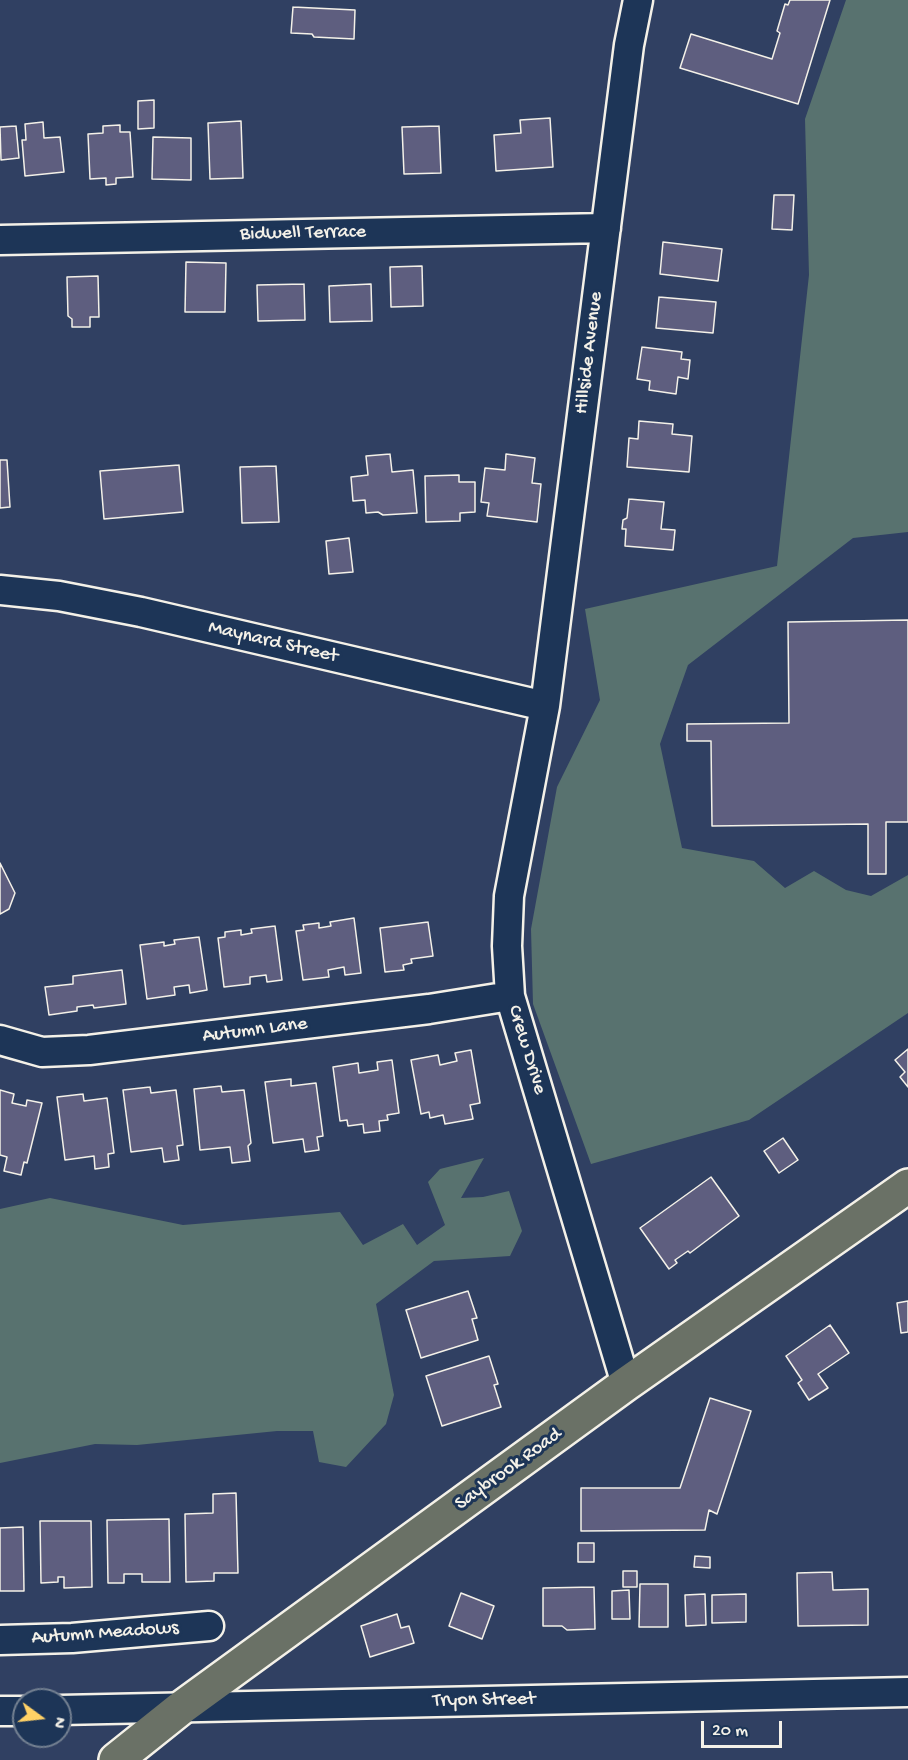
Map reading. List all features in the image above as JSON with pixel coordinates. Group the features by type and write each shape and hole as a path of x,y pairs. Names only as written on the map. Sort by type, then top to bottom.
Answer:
{"main road":[{"name":"Saybrook Road","path":"116,1760 181,1708 626,1384 908,1186"}],"street":[{"name":"Hillside Avenue","path":"545,706 629,45 638,0"},
{"name":"Bidwell Terrace","path":"0,240 606,228"},
{"name":"Maynard Street","path":"0,590 59,597 141,612 545,706"},
{"name":"Crew Drive","path":"545,706 509,896 507,946 510,996 626,1384"},
{"name":"Autumn Lane","path":"0,1040 42,1052 89,1050 429,1009 510,996"},
{"name":"Autumn Meadows","path":"0,1640 72,1638 209,1626"},
{"name":"Tryon Street","path":"72,1710 908,1692"}],"green space":[{"path":"846,0 908,0 908,532 853,538 688,665 660,744 682,848 754,861 785,888 814,871 846,890 871,896 908,875 908,1013 749,1120 591,1164 533,1004 531,929 557,787 600,700 585,609 777,566 809,275 805,119"},
{"path":"484,1158 461,1198 483,1197 509,1191 522,1231 510,1256 434,1261 376,1304 394,1395 386,1424 346,1467 319,1462 313,1431 277,1431 137,1445 95,1444 0,1463 0,1209 50,1198 183,1225 340,1212 363,1245 403,1224 417,1245 445,1225 428,1182 440,1169"}],"building":[{"path":"790,0 830,0 798,104 680,68 691,34 772,59 780,33 777,31 785,4 788,5"},
{"path":"293,7 355,10 354,39 314,37 312,34 291,33"},
{"path":"154,100 154,128 138,129 138,101"},
{"path":"550,118 553,167 496,171 494,135 521,133 520,120"},
{"path":"241,121 243,178 210,179 208,123"},
{"path":"43,122 44,138 60,137 64,172 25,176 22,140 26,140 25,124"},
{"path":"120,125 120,132 130,132 133,177 116,178 116,184 106,185 106,178 90,179 88,134 103,133 103,126"},
{"path":"16,126 19,158 1,160 0,127"},
{"path":"439,126 441,173 404,174 402,127"},
{"path":"153,137 191,138 191,180 152,179"},
{"path":"774,195 794,195 792,230 772,229"},
{"path":"663,242 722,249 718,281 660,274"},
{"path":"186,262 226,263 225,312 185,312"},
{"path":"422,266 423,306 391,307 390,267"},
{"path":"98,276 99,317 90,317 90,327 72,327 72,319 68,316 67,277"},
{"path":"304,284 305,320 258,321 257,285"},
{"path":"371,284 372,321 330,322 329,286"},
{"path":"659,297 716,302 713,333 656,328"},
{"path":"642,347 682,352 681,359 690,360 688,379 678,377 676,394 649,390 650,381 637,379"},
{"path":"639,421 673,424 672,434 692,436 689,472 627,467 629,438 638,439"},
{"path":"390,454 392,472 413,470 417,513 383,515 378,512 366,513 365,500 353,501 351,477 368,475 366,456"},
{"path":"506,454 535,458 532,483 541,484 537,522 487,516 489,503 481,502 485,468 505,470"},
{"path":"0,460 7,460 10,507 0,508"},
{"path":"179,465 183,512 104,519 100,471"},
{"path":"276,466 279,522 242,523 240,467"},
{"path":"459,475 459,482 475,482 475,512 460,513 460,521 426,522 425,476"},
{"path":"629,499 664,502 661,529 675,530 673,550 625,546 626,529 622,529 623,520 627,518"},
{"path":"349,538 353,572 329,574 326,541"},
{"path":"908,620 908,822 886,822 886,874 868,874 868,824 712,826 711,741 687,741 687,724 789,723 788,622"},
{"path":"0,863 15,893 9,909 0,914"},
{"path":"354,918 361,973 345,975 344,967 328,970 329,977 303,980 296,931 304,930 303,925 319,923 319,928 331,926 330,922"},
{"path":"428,922 433,956 411,959 412,963 403,965 404,970 385,972 380,928"},
{"path":"275,926 282,980 267,982 266,975 250,977 250,984 224,987 218,938 225,937 225,932 241,930 241,935 252,933 251,929"},
{"path":"199,937 207,990 190,993 189,985 174,987 175,995 147,999 140,945 164,942 164,946 175,944 174,940"},
{"path":"122,970 126,1004 94,1008 93,1005 77,1007 77,1011 49,1015 45,987 73,984 73,976"},
{"path":"908,1049 908,1087 900,1077 905,1072 895,1060"},
{"path":"471,1050 480,1103 470,1105 473,1119 445,1124 443,1115 430,1118 429,1112 421,1114 411,1060 438,1055 440,1065 457,1061 455,1053"},
{"path":"392,1060 399,1113 387,1115 388,1120 379,1121 380,1131 364,1133 363,1124 348,1126 347,1120 340,1121 333,1067 358,1063 359,1073 378,1070 377,1062"},
{"path":"291,1079 291,1086 316,1083 323,1136 317,1137 319,1150 305,1152 303,1139 273,1143 265,1082"},
{"path":"221,1086 222,1092 244,1090 251,1143 248,1146 250,1161 232,1163 230,1147 200,1150 194,1089"},
{"path":"150,1087 151,1093 176,1090 183,1145 177,1146 179,1160 164,1162 162,1148 131,1152 123,1090"},
{"path":"0,1090 14,1094 12,1103 26,1106 27,1100 42,1103 27,1163 24,1162 21,1175 4,1171 7,1157 0,1155"},
{"path":"83,1094 84,1101 107,1098 114,1153 108,1154 109,1167 95,1169 94,1156 65,1160 57,1097"},
{"path":"783,1138 798,1160 779,1173 764,1151"},
{"path":"711,1177 739,1216 690,1253 688,1251 675,1260 677,1263 669,1269 640,1228"},
{"path":"468,1291 477,1318 472,1319 478,1340 421,1358 406,1310"},
{"path":"908,1301 908,1332 901,1333 897,1303"},
{"path":"830,1325 849,1353 818,1374 828,1388 809,1400 798,1383 802,1380 786,1356"},
{"path":"489,1356 498,1384 494,1385 501,1407 442,1426 426,1376"},
{"path":"710,1398 751,1411 717,1514 709,1510 705,1530 581,1531 581,1488 680,1488"},
{"path":"236,1493 238,1573 214,1573 214,1581 186,1582 185,1514 213,1513 213,1494"},
{"path":"169,1519 170,1582 142,1582 142,1574 124,1574 124,1583 108,1583 107,1520"},
{"path":"40,1521 91,1521 92,1587 64,1588 64,1577 58,1577 58,1582 41,1583"},
{"path":"23,1527 24,1591 0,1591 0,1528"},
{"path":"578,1543 594,1543 594,1562 578,1562"},
{"path":"695,1556 710,1557 710,1568 694,1567"},
{"path":"623,1571 637,1571 637,1587 623,1587"},
{"path":"832,1572 833,1590 868,1589 868,1625 798,1626 797,1573"},
{"path":"640,1584 668,1584 668,1627 639,1627"},
{"path":"594,1587 595,1629 567,1630 562,1626 543,1626 543,1588"},
{"path":"629,1590 630,1619 612,1619 612,1591"},
{"path":"461,1593 494,1606 482,1639 449,1626"},
{"path":"705,1594 706,1625 686,1626 685,1595"},
{"path":"746,1594 746,1622 712,1623 712,1595"},
{"path":"397,1614 401,1628 409,1626 414,1643 370,1657 361,1626"}]}
